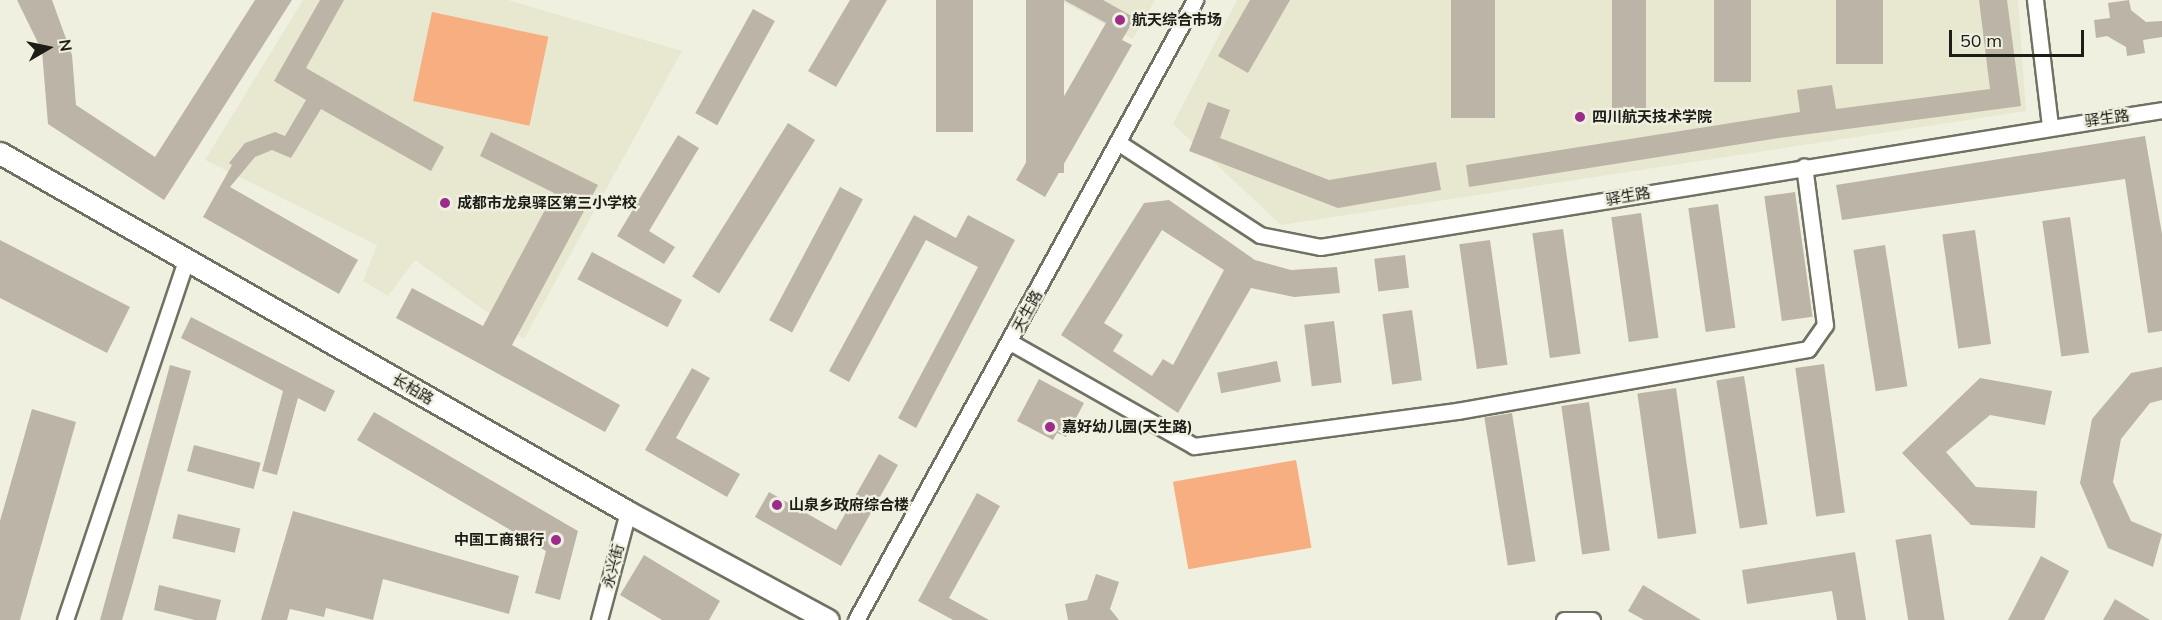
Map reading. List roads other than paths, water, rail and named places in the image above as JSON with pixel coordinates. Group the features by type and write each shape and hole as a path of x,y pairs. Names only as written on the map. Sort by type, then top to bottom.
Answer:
{"street":[{"name":"天生路","path":"856,620 1196,0"},
{"path":"2035,0 2050,126"},
{"name":"驿生路","path":"1119,143 1260,235 1320,248 1804,166 2162,110"},
{"name":"长柏路","path":"0,153 628,512 828,620"},
{"path":"1010,342 1194,446 1457,411 1808,349 1825,325 1804,166"},
{"path":"65,620 186,260"},
{"name":"永兴街","path":"599,620 628,512"},
{"path":"1564,620 1592,620"}],"place":[{"name":"航天综合市场","path":"1120,20"},
{"name":"四川航天技术学院","path":"1580,117"},
{"name":"成都市龙泉驿区第三小学校","path":"445,203"},
{"name":"嘉好幼儿园(天生路)","path":"1050,427"},
{"name":"山泉乡政府综合楼","path":"777,505"},
{"name":"中国工商银行","path":"556,540"}]}
